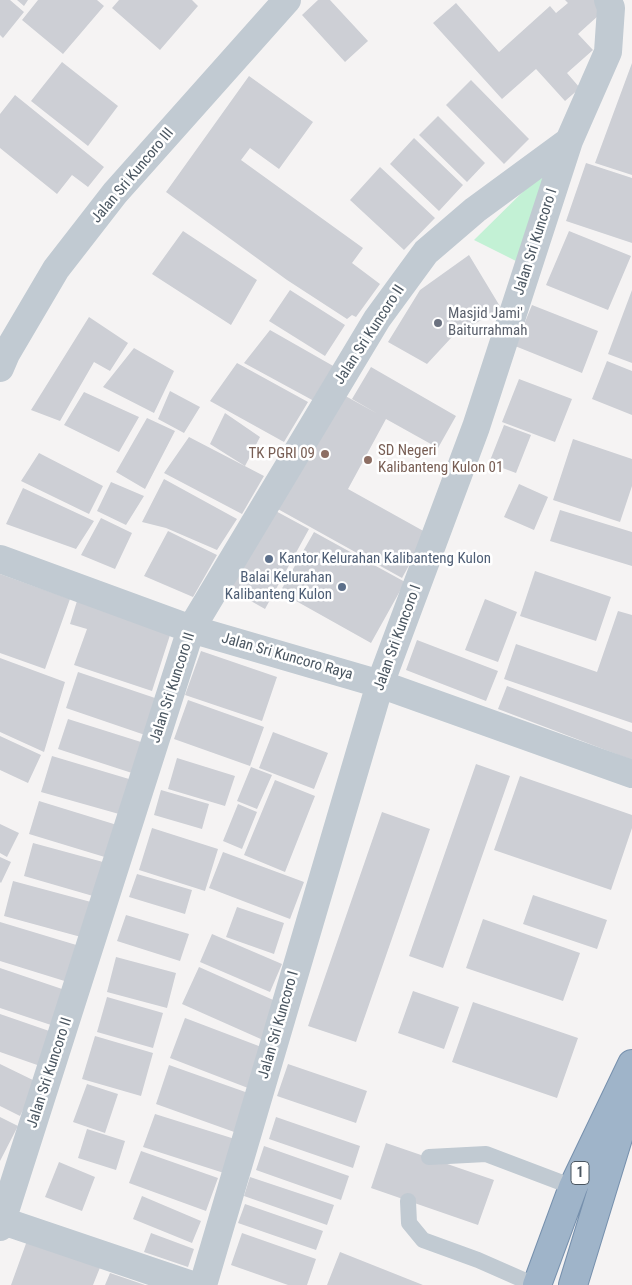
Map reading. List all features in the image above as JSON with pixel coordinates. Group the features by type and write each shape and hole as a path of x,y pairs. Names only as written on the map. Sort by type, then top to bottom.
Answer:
{"highway":[{"name":"1","path":"536,1285 573,1187 632,1064"},
{"name":"1","path":"573,1285 632,1092"}],"street":[{"name":"Jalan Sri Kuncoro III","path":"0,368 6,354 56,270 115,193 288,0"},
{"name":"Jalan Sri Kuncoro I","path":"203,1285 380,684 476,427 569,141 608,52 611,8 608,0"},
{"name":"Jalan Sri Kuncoro II","path":"1,1224 192,629 377,319 426,252 475,210 569,141"},
{"name":"Jalan Sri Kuncoro Raya","path":"0,559 192,629 380,684 632,774"},
{"path":"1,1224 192,1285"}],"lane":[{"path":"429,1157 486,1154 573,1187"},
{"path":"408,1201 409,1223 423,1240 478,1260 536,1285"}],"green space":[{"path":"547,168 518,262 474,240"}],"building":[{"path":"0,0 10,0 24,12 3,38 0,35"},
{"path":"17,0 28,0 24,6"},
{"path":"38,0 97,0 104,6 63,54 22,20"},
{"path":"119,0 192,0 198,6 160,50 112,8"},
{"path":"318,0 330,0 368,41 345,62 302,15"},
{"path":"565,0 604,0 609,6 578,34 593,50 567,73 580,88 565,101 536,69 502,99 433,23 456,3 499,52 550,6 556,13 568,3"},
{"path":"62,62 118,106 88,146 31,101"},
{"path":"632,63 632,175 595,163"},
{"path":"249,76 313,122 279,169 250,148 241,160 363,248 352,263 380,284 356,317 352,315 347,319 287,280 166,192"},
{"path":"471,80 529,139 504,164 446,105"},
{"path":"15,95 104,167 88,187 72,175 57,194 0,148 0,114"},
{"path":"438,116 485,163 467,182 419,135"},
{"path":"414,138 463,185 439,211 390,164"},
{"path":"586,163 632,178 632,243 566,221"},
{"path":"380,167 435,218 404,250 350,200"},
{"path":"183,231 257,280 231,325 152,274"},
{"path":"569,231 631,256 608,310 546,285"},
{"name":"Masjid Jami' Baiturrahmah","path":"469,255 501,308 451,338 427,364 388,342 420,290"},
{"path":"290,290 345,325 325,356 269,321"},
{"path":"632,290 632,363 608,354"},
{"path":"532,305 598,331 582,373 515,346"},
{"path":"89,317 128,343 110,371 94,362 60,421 31,410"},
{"path":"270,330 335,367 314,401 244,363"},
{"path":"134,348 174,371 154,413 103,387"},
{"path":"607,361 632,371 632,415 592,399"},
{"path":"237,363 308,402 284,442 210,401"},
{"name":"SD Negeri Kalibanteng Kulon 01","path":"371,367 456,416 438,448 386,419 348,489 427,533 402,578 276,508 340,393 378,414 352,399"},
{"path":"519,379 572,399 555,442 502,422"},
{"path":"170,391 200,407 184,433 158,419"},
{"path":"84,392 139,417 119,452 64,425"},
{"path":"225,413 260,437 245,466 210,444"},
{"path":"147,418 175,431 145,489 116,472"},
{"path":"504,425 531,435 516,473 489,463"},
{"path":"189,437 264,476 242,514 164,473"},
{"path":"573,439 632,459 632,486 620,522 553,500"},
{"path":"39,453 103,486 89,514 21,481"},
{"path":"164,479 237,519 217,550 166,528 142,522"},
{"path":"111,482 144,496 126,525 97,511"},
{"path":"519,484 548,497 534,530 504,517"},
{"path":"23,488 94,521 76,549 6,524"},
{"name":"Kantor Kelurahan Kalibanteng Kulon","path":"272,509 309,529 265,609 228,588"},
{"path":"560,510 632,532 632,566 550,541"},
{"path":"101,518 132,533 115,569 81,555"},
{"path":"168,531 217,555 193,597 144,576"},
{"name":"Balai Kelurahan Kalibanteng Kulon","path":"314,532 405,582 371,643 280,592"},
{"path":"535,571 611,597 596,641 520,616"},
{"path":"0,574 70,599 45,669 0,653"},
{"path":"485,599 517,612 498,662 465,650"},
{"path":"77,601 171,632 152,691 74,665 87,629 70,624"},
{"path":"618,611 632,615 632,723 504,679 516,644 597,672"},
{"path":"417,640 498,671 486,701 406,670"},
{"path":"201,651 277,677 262,721 185,695"},
{"path":"0,658 65,682 44,752 0,732"},
{"path":"78,672 158,699 145,735 66,708"},
{"path":"507,686 632,732 632,760 498,709"},
{"path":"188,700 264,727 250,766 174,739"},
{"path":"68,719 141,742 132,773 58,749"},
{"path":"273,732 328,753 314,789 259,768"},
{"path":"0,736 41,755 28,783 0,770"},
{"path":"52,756 129,779 119,814 41,792"},
{"path":"177,758 235,776 225,806 168,789"},
{"path":"476,764 510,776 443,968 409,956"},
{"path":"251,767 272,775 257,809 237,801"},
{"path":"520,776 632,815 632,828 611,890 494,850"},
{"path":"275,780 315,796 285,872 244,855"},
{"path":"161,790 209,804 202,829 154,815"},
{"path":"39,801 117,825 108,858 29,834"},
{"path":"238,804 257,812 242,849 223,841"},
{"path":"382,812 430,829 356,1042 308,1026"},
{"path":"0,824 19,833 7,857 0,853"},
{"path":"152,828 218,849 205,891 139,870"},
{"path":"33,843 103,862 93,896 24,876"},
{"path":"223,852 304,882 290,919 209,888"},
{"path":"0,857 11,862 1,883 0,882"},
{"path":"137,874 192,890 185,914 129,897"},
{"path":"13,881 91,902 81,937 4,916"},
{"path":"533,895 607,920 597,949 523,924"},
{"path":"237,907 284,923 274,954 226,937"},
{"path":"126,915 189,934 180,961 117,941"},
{"path":"483,919 580,953 563,1001 466,968"},
{"path":"0,922 83,947 71,983 0,961"},
{"path":"212,934 282,964 270,992 200,962"},
{"path":"116,957 176,973 167,1008 107,992"},
{"path":"199,967 280,1003 263,1040 182,1004"},
{"path":"0,968 65,990 54,1026 0,1008"},
{"path":"413,991 459,1007 444,1049 398,1033"},
{"path":"107,997 163,1013 153,1048 97,1032"},
{"path":"473,1002 578,1038 557,1098 452,1062"},
{"path":"0,1014 55,1033 43,1067 0,1052"},
{"path":"185,1018 264,1048 248,1088 170,1058"},
{"path":"95,1036 153,1053 141,1096 82,1079"},
{"path":"0,1064 37,1082 20,1116 0,1106"},
{"path":"288,1064 367,1091 356,1123 277,1096"},
{"path":"169,1065 251,1094 237,1133 156,1104"},
{"path":"87,1084 118,1094 105,1133 73,1122"},
{"path":"155,1114 238,1140 227,1174 143,1147"},
{"path":"0,1117 18,1126 0,1161"},
{"path":"276,1117 360,1146 353,1168 269,1139"},
{"path":"87,1129 125,1141 116,1170 78,1158"},
{"path":"386,1143 494,1180 478,1225 371,1188"},
{"path":"264,1146 349,1176 341,1200 256,1170"},
{"path":"141,1151 218,1178 206,1211 129,1183"},
{"path":"59,1162 95,1177 82,1211 45,1197"},
{"path":"250,1177 334,1205 327,1225 244,1196"},
{"path":"142,1196 201,1221 192,1243 133,1219"},
{"path":"245,1204 323,1231 316,1250 238,1223"},
{"path":"151,1233 194,1249 188,1267 144,1252"},
{"path":"242,1233 316,1259 307,1285 288,1285 231,1265"},
{"path":"28,1238 101,1265 93,1285 11,1285"},
{"path":"340,1252 423,1285 327,1285"},
{"path":"110,1273 145,1285 105,1285"}],"place":[{"name":"Masjid Jami' Baiturrahmah","path":"438,323"},
{"name":"TK PGRI 09","path":"325,454"},
{"name":"SD Negeri Kalibanteng Kulon 01","path":"368,460"},
{"name":"Kantor Kelurahan Kalibanteng Kulon","path":"269,559"},
{"name":"Balai Kelurahan Kalibanteng Kulon","path":"342,587"}]}
